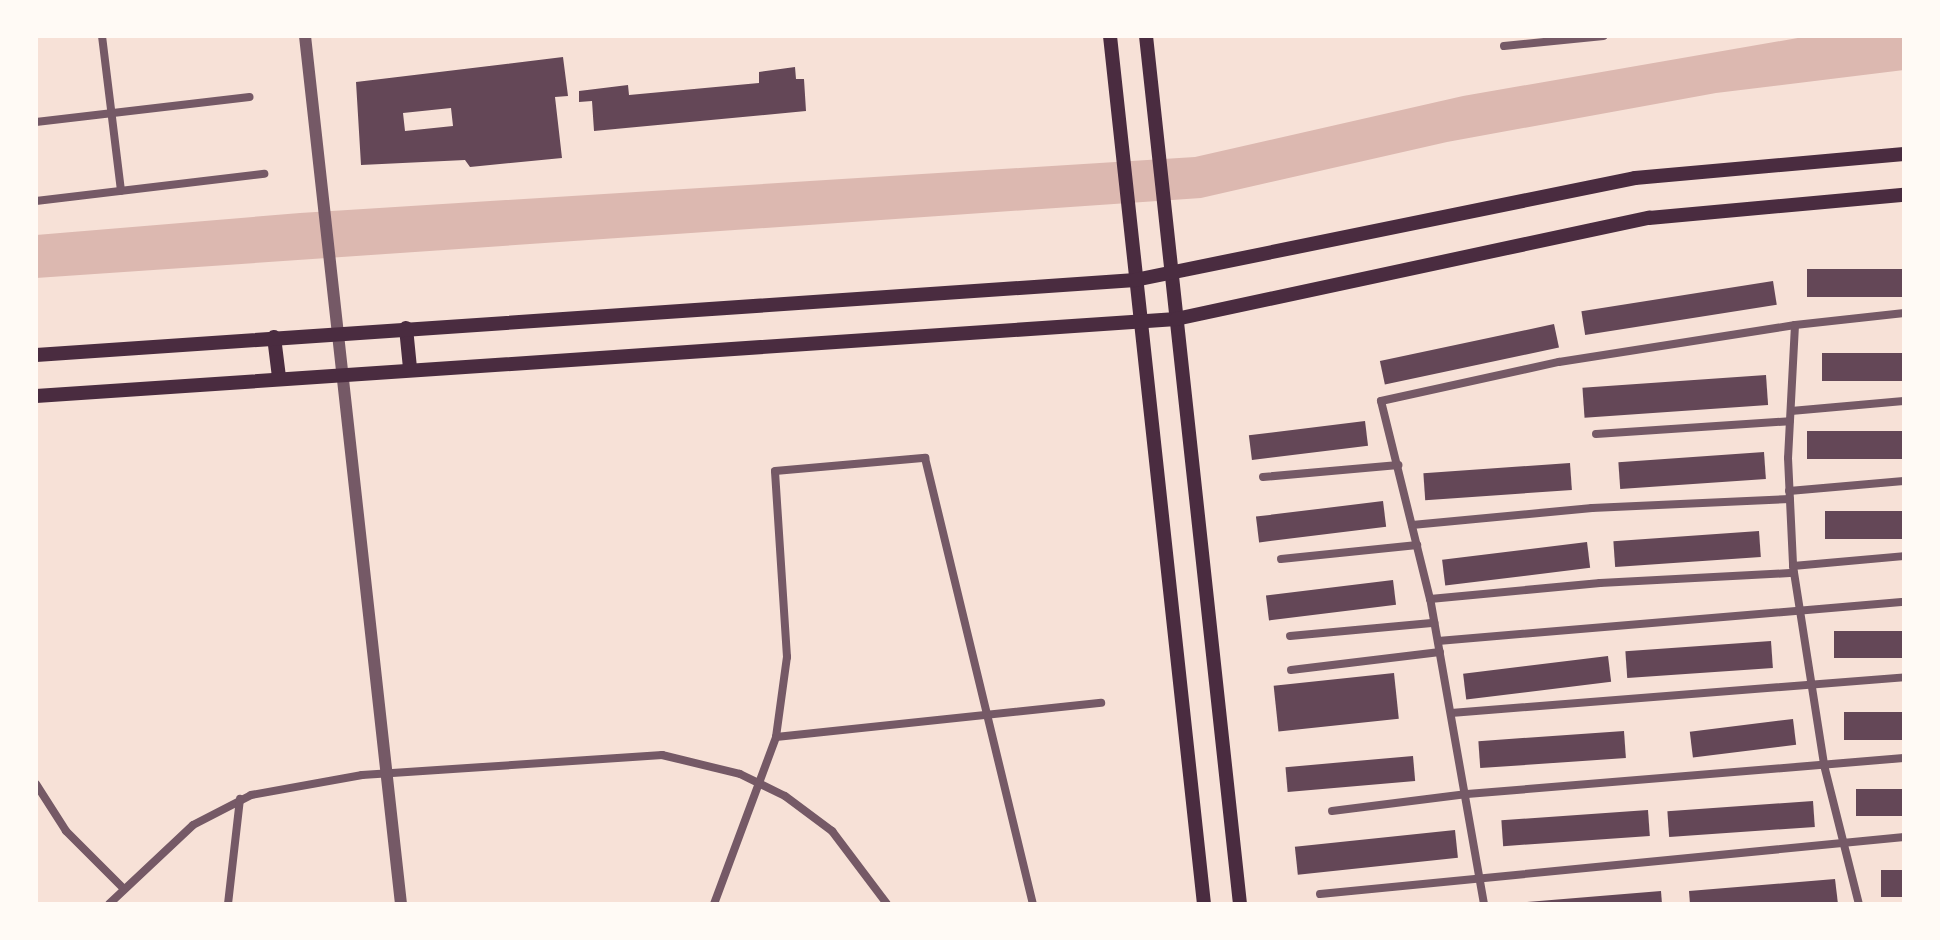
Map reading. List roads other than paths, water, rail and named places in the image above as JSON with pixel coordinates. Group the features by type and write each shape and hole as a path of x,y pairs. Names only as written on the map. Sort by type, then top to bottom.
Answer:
{"main road":[{"path":"1110,36 1204,904"},
{"path":"1146,36 1240,904"},
{"path":"36,355 1135,280 1172,275 1635,178 1904,154"},
{"path":"36,396 341,372 1176,319 1649,218 1904,195"},
{"path":"406,328 410,368"},
{"path":"274,337 279,377"}],"street":[{"path":"102,36 121,191"},
{"path":"305,36 401,904"},
{"path":"1504,46 1604,36"},
{"path":"36,122 250,97"},
{"path":"36,201 264,174"},
{"path":"1484,904 1467,794 1430,599 1381,401 1559,362 1795,325 1904,313"},
{"path":"1795,325 1790,495 1798,610 1824,765 1859,904"},
{"path":"1791,411 1904,401"},
{"path":"1596,434 1790,421"},
{"path":"714,904 776,737 787,657 788,607 775,471 925,458 990,715 1033,904"},
{"path":"1263,477 1398,465"},
{"path":"1412,525 1592,508 1790,495 1904,481"},
{"path":"1281,559 1417,545"},
{"path":"1430,599 1600,583 1794,570 1904,556"},
{"path":"1438,641 1904,602"},
{"path":"1290,636 1434,623"},
{"path":"1291,670 1440,652"},
{"path":"1451,713 1904,677"},
{"path":"776,737 1101,703"},
{"path":"109,904 193,825 240,799 386,773 662,755 760,784 832,831 887,904"},
{"path":"1332,811 1467,794 1904,758"},
{"path":"36,784 66,831 123,888"},
{"path":"228,904 240,799"},
{"path":"1320,894 1904,837"}]}
